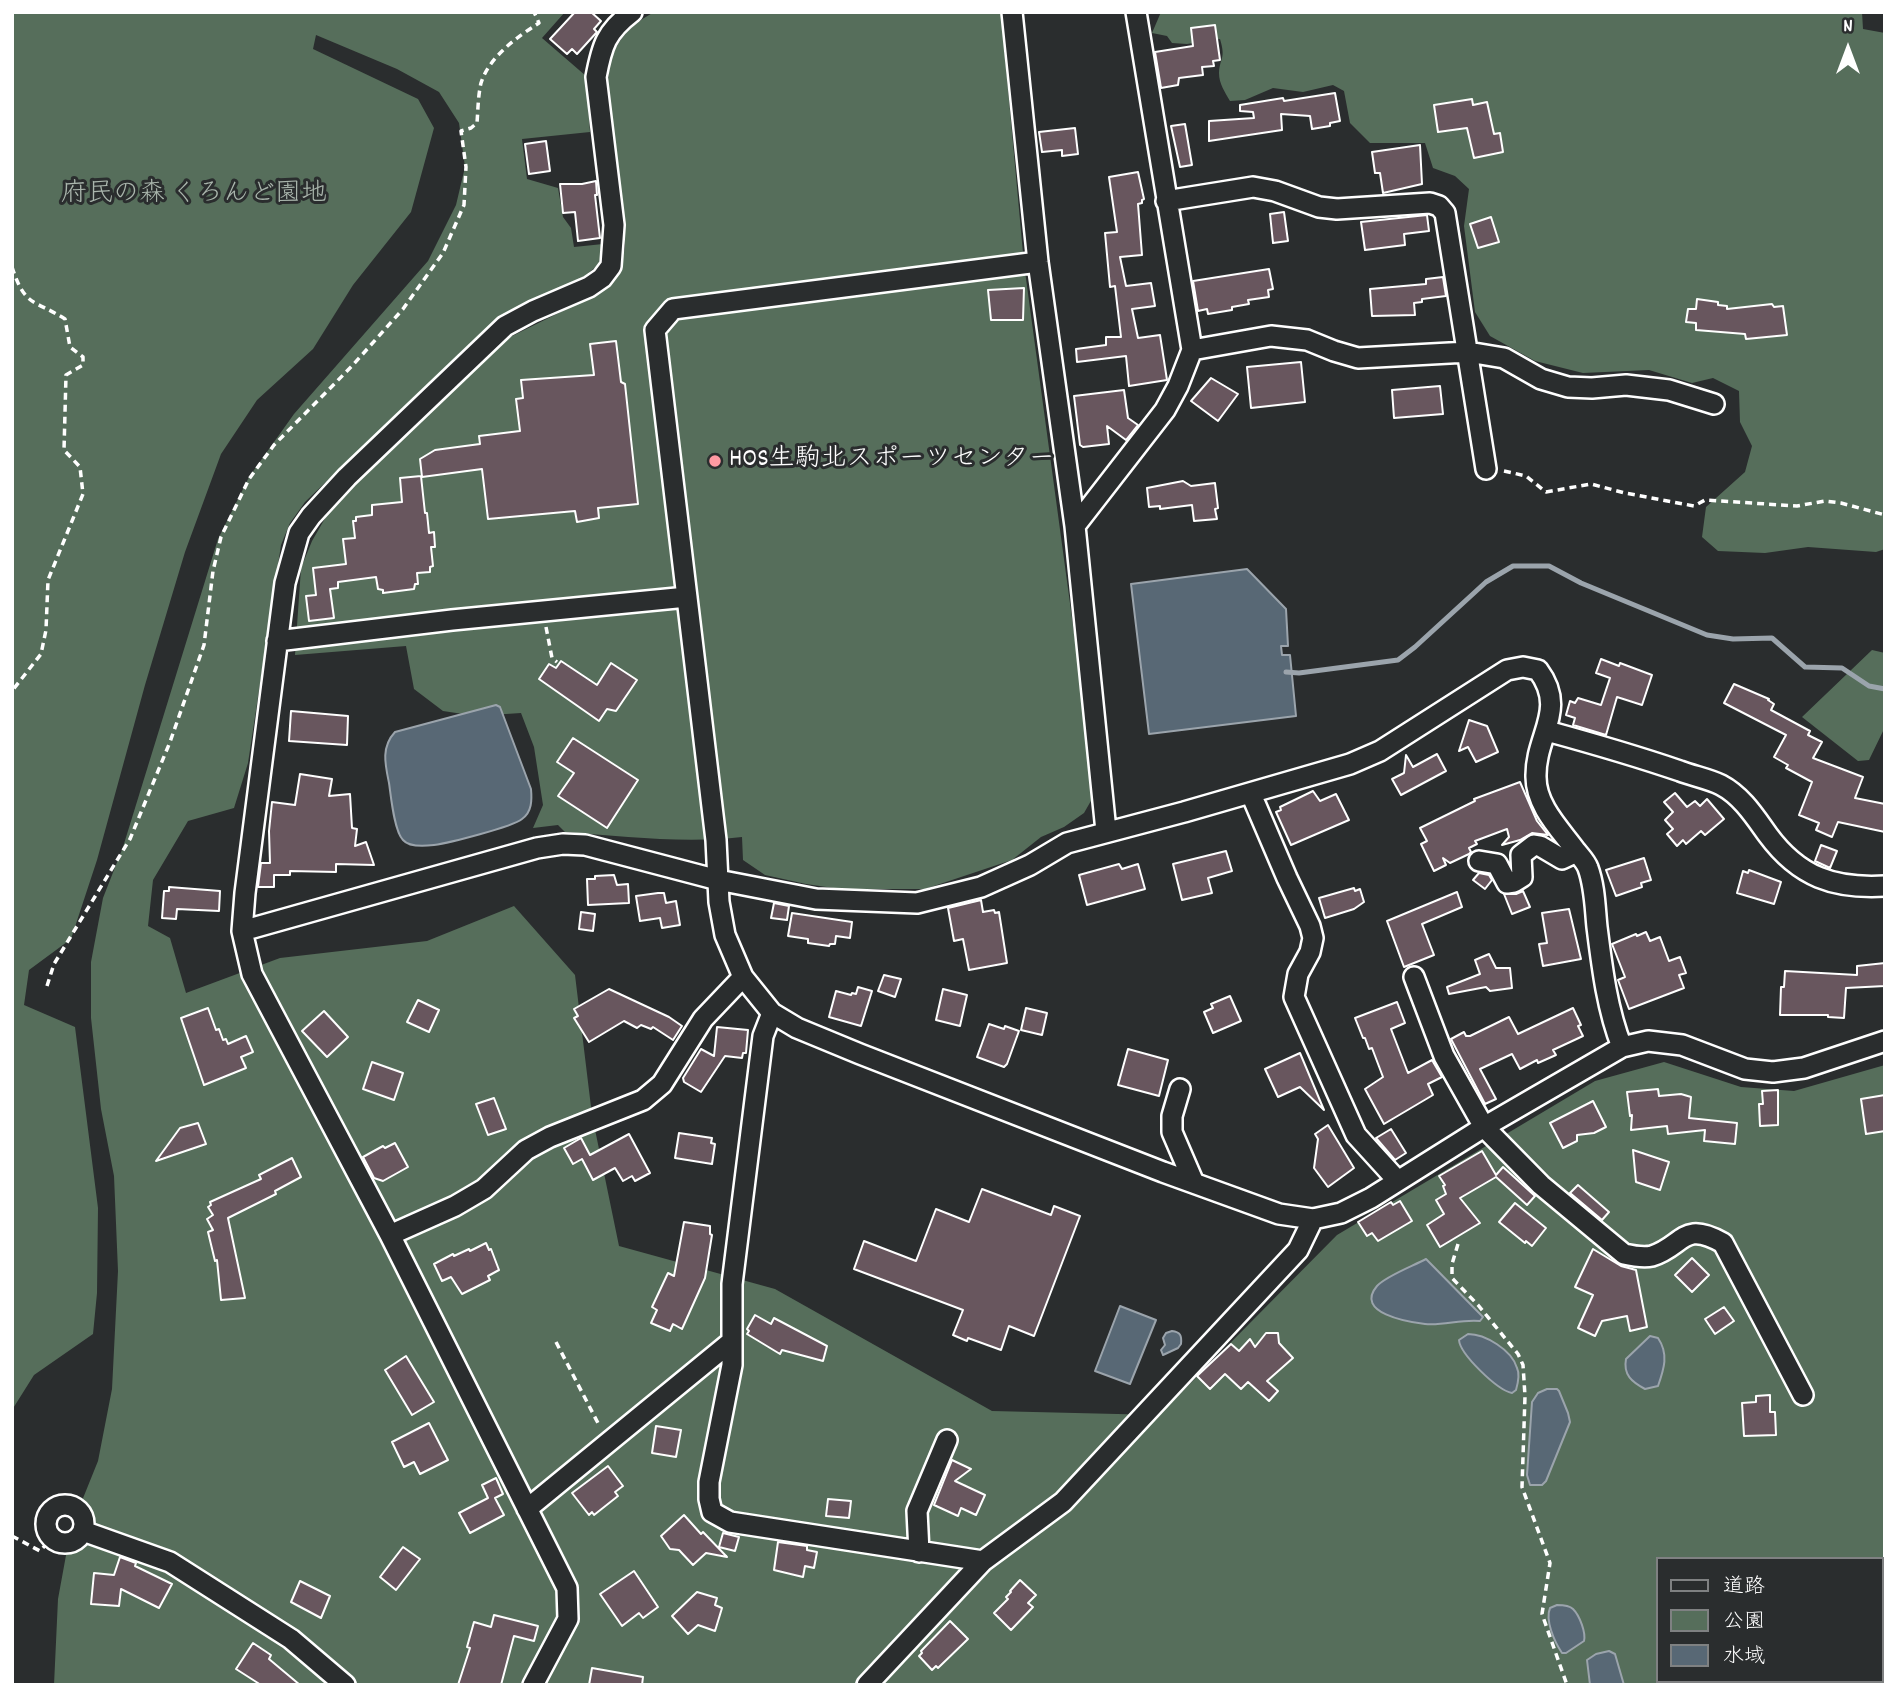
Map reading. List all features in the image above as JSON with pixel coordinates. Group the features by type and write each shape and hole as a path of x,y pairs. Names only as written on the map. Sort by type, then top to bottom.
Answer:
{"street":[{"path":"533,1685 568,1619 567,1588 390,1235 252,974 242,931 285,583 299,533 347,477 505,326 589,287 602,278 611,266 614,225 596,77 600,56 613,27 632,12"},
{"path":"1012,12 1038,262 1075,526 1106,831"},
{"path":"1075,526 1165,410 1192,350 1136,12"},
{"path":"1166,201 1253,187 1275,191 1319,207 1337,209 1430,203 1439,206 1446,213 1486,469"},
{"path":"1038,262 673,309 655,330 725,935 743,977 772,1013 797,1028 1194,1183 1279,1214 1313,1219 1341,1213 1371,1198 1484,1127 1622,1047 1648,1041 1682,1045 1745,1069 1773,1072 1804,1068 1885,1041"},
{"path":"1192,350 1271,336 1307,340 1357,358 1468,352 1504,358 1541,379 1568,387 1626,385 1669,390 1714,404"},
{"path":"277,641 687,597"},
{"path":"242,931 537,848 563,844 608,850 718,880 816,900 917,903 981,887 1030,865 1067,843 1350,764 1380,751 1507,670 1523,667 1538,670 1548,682 1551,710 1538,755 1535,779 1542,806 1588,867 1594,892 1612,1022 1622,1047"},
{"path":"1547,730 1721,785 1755,815 1769,837 1787,857 1812,876 1843,885 1885,886"},
{"path":"1251,793 1313,938 1310,952 1297,974 1294,997 1356,1135 1397,1180"},
{"path":"1479,861 1497,864 1507,883 1522,877 1521,855 1534,845 1562,859 1577,852"},
{"path":"390,1235 455,1206 484,1189 526,1150 550,1137 643,1100 662,1084 703,1019 743,977"},
{"path":"1414,977 1444,1056 1484,1127 1541,1185 1624,1254 1636,1257 1653,1256 1689,1234 1708,1234 1723,1242 1803,1395"},
{"path":"772,1013 763,1036 734,1270 732,1365 709,1482 712,1512 730,1522 983,1561"},
{"path":"1180,1089 1172,1116 1172,1132 1194,1183"},
{"path":"867,1685 983,1561 1063,1502 1298,1250 1313,1219"},
{"path":"527,1509 732,1341"},
{"path":"919,1552 917,1511 947,1440"},
{"path":"65,1505 81,1513 83,1531 79,1537 66,1543 58,1542 46,1529 46,1520 57,1507 65,1505"},
{"path":"83,1531 170,1562 291,1639 345,1685"}],"path":[{"path":"47,986 54,964 130,839 170,742 204,645 218,544 243,490 274,445 352,366 403,309 443,253 464,205 466,167 461,131 477,123 481,84 492,63 525,32 539,23 534,12"},
{"path":"12,267 19,287 28,300 65,319 70,347 83,357 83,365 66,375 64,450 80,467 83,494 48,580 46,630 41,654 12,691"},
{"path":"1486,469 1512,471 1526,476 1546,492 1591,484 1694,506 1705,500 1797,506 1825,501 1885,515"},
{"path":"543,611 552,658 557,662"},
{"path":"1458,1244 1452,1264 1452,1278 1518,1354 1523,1365 1525,1396 1522,1487 1550,1563 1542,1614 1567,1685"},
{"path":"556,1342 607,1444"},
{"path":"12,1536 40,1551 52,1538"}],"green space":[{"name":"府民の森 くろんど園地","path":"12,12 565,12 542,38 586,76 590,132 522,139 527,179 558,188 563,217 571,228 574,247 603,244 599,264 585,276 504,314 305,502 290,523 281,545 248,763 234,808 188,821 153,880 148,926 170,938 186,993 280,958 427,941 514,906 575,975 592,1115 619,1246 775,1289 992,1411 1159,1415 1337,1235 1595,1081 1664,1062 1741,1087 1794,1091 1885,1065 1885,1685 54,1685 58,1599 71,1528 98,1461 112,1389 118,1271 114,1176 101,1109 91,1018 91,962 103,898 123,847 218,539 249,477 294,414 428,261 456,205 465,167 459,123 439,92 397,69 316,35 313,49 418,99 434,128 411,212 353,285 313,349 257,400 221,454 185,552 97,860 71,939 29,970 24,1005 75,1027 98,1208 97,1293 93,1334 34,1375 12,1410"},
{"name":"HOS生駒北スポーツセンター","path":"654,12 1001,12 1024,264 1093,773 1092,799 1084,813 1064,827 1041,837 1012,860 925,889 840,889 765,875 743,860 742,837 653,839 565,832 558,825 533,828 543,805 534,747 521,713 476,716 443,711 414,689 406,646 295,655 301,568 312,541 331,508 502,341 589,298 608,282 622,261 625,245 608,87 609,74 619,42 633,26"},
{"path":"1161,12 1862,12 1863,29 1885,33 1885,549 1876,552 1808,547 1765,553 1718,551 1702,537 1706,507 1745,472 1752,446 1740,422 1739,391 1713,378 1692,383 1649,370 1583,373 1535,361 1490,336 1475,312 1464,226 1469,189 1455,176 1433,168 1425,143 1370,143 1350,123 1344,91 1333,85 1303,92 1273,88 1245,100 1230,101 1219,77 1223,54 1220,39 1187,44 1172,43 1167,36 1152,33"},
{"path":"1872,650 1885,653 1885,727 1869,760 1858,761 1802,717"}],"water":[{"path":"1247,569 1286,609 1288,646 1281,646 1282,655 1290,655 1296,716 1149,734 1131,584"},
{"path":"496,705 500,707 531,789 528,813 522,819 506,826 453,841 427,846 413,845 403,840 395,821 385,756 395,732"},
{"path":"1426,1259 1483,1317 1480,1321 1425,1324 1407,1321 1386,1314 1372,1303 1372,1295 1381,1282"},
{"path":"1120,1306 1156,1320 1130,1384 1095,1371"},
{"path":"1172,1331 1180,1334 1181,1344 1163,1355 1163,1338 1166,1333"},
{"path":"1468,1334 1490,1340 1510,1355 1518,1373 1516,1390 1512,1393 1505,1390 1472,1362 1459,1340"},
{"path":"1650,1336 1658,1338 1664,1362 1658,1386 1645,1389 1630,1377 1625,1365 1626,1359"},
{"path":"1547,1389 1559,1391 1570,1422 1546,1481 1542,1485 1530,1485 1527,1475 1532,1402 1538,1393"},
{"path":"1557,1605 1573,1609 1584,1634 1584,1641 1566,1653 1562,1653 1559,1648 1549,1624 1550,1608"},
{"path":"1609,1651 1615,1654 1624,1685 1590,1685 1587,1660 1596,1654"}],"building":[{"path":"575,12 591,12 601,21 594,29 597,32 577,54 572,49 567,54 550,39"},
{"path":"1215,25 1220,60 1213,61 1214,66 1202,67 1203,75 1179,78 1178,85 1161,88 1155,52 1193,46 1191,28"},
{"path":"1335,93 1340,121 1330,123 1330,126 1312,129 1310,116 1281,114 1282,130 1209,141 1209,121 1254,118 1253,112 1240,111 1240,105"},
{"path":"1472,99 1473,105 1487,102 1494,134 1500,133 1503,152 1474,158 1467,128 1438,132 1434,105"},
{"path":"1185,124 1192,165 1180,167 1171,126"},
{"path":"1075,128 1078,154 1062,156 1062,150 1042,152 1039,132"},
{"path":"546,141 550,171 529,174 525,144"},
{"path":"1420,145 1422,184 1383,193 1380,173 1375,173 1372,152"},
{"path":"1138,172 1144,199 1138,204 1142,255 1120,257 1126,286 1151,283 1155,306 1132,309 1138,338 1160,335 1167,380 1129,386 1126,356 1077,362 1076,349 1106,345 1106,337 1121,337 1115,286 1110,287 1105,233 1117,232 1109,177"},
{"path":"596,181 600,238 578,241 575,212 563,213 560,184"},
{"path":"1284,212 1288,241 1273,243 1270,214"},
{"path":"1427,215 1429,231 1404,234 1405,245 1365,250 1361,222"},
{"path":"1491,217 1499,242 1478,248 1470,224"},
{"path":"1269,269 1273,289 1268,290 1269,297 1248,300 1249,304 1232,307 1232,310 1208,314 1207,309 1198,311 1193,281"},
{"path":"1443,277 1446,296 1422,299 1422,302 1414,303 1415,315 1372,316 1370,289 1426,284 1426,279"},
{"path":"1024,288 1023,320 991,320 988,290"},
{"path":"1697,299 1718,302 1718,305 1727,306 1727,309 1772,304 1774,307 1783,306 1787,335 1746,339 1745,334 1696,330 1696,323 1686,322 1688,309 1696,309"},
{"path":"616,341 621,382 625,384 638,504 598,508 599,518 577,522 575,511 488,519 482,469 422,477 420,459 435,450 480,444 479,436 520,431 516,399 523,398 521,380 594,375 590,344"},
{"path":"1301,362 1305,402 1251,408 1247,367"},
{"path":"1211,378 1238,394 1218,421 1191,401"},
{"path":"1440,386 1443,414 1394,418 1392,390"},
{"path":"1124,390 1128,418 1138,425 1126,440 1107,426 1109,444 1083,447 1080,445 1074,396"},
{"path":"421,476 429,533 434,532 435,547 431,547 433,566 430,567 430,572 417,573 418,584 415,584 414,589 383,593 383,590 378,589 376,577 338,582 338,588 330,589 334,618 309,621 306,596 316,595 313,568 346,564 343,539 355,538 353,521 356,521 356,517 372,515 372,505 402,502 400,478"},
{"path":"1183,481 1191,486 1215,483 1217,519 1194,521 1192,505 1160,509 1160,506 1149,507 1147,488"},
{"path":"1601,659 1652,675 1642,705 1617,697 1606,735 1573,725 1575,718 1566,715 1570,701 1575,703 1578,698 1601,705 1610,678 1596,673"},
{"path":"561,661 597,685 611,663 637,680 616,711 607,709 599,721 539,679 549,664 556,668"},
{"path":"1734,684 1769,699 1774,704 1771,710 1810,731 1808,735 1822,742 1813,758 1863,777 1855,798 1885,804 1885,832 1838,822 1832,837 1816,830 1819,823 1799,815 1812,782 1786,768 1788,765 1774,757 1786,735 1724,703"},
{"path":"291,711 348,716 347,745 289,741"},
{"path":"1469,720 1487,726 1498,752 1476,762 1468,747 1459,751"},
{"path":"573,738 638,780 607,828 558,796 574,773 557,762"},
{"path":"1437,754 1446,771 1401,795 1392,779 1404,773 1406,755 1413,767"},
{"path":"300,774 332,779 329,796 350,794 352,828 357,829 355,846 366,842 374,865 336,864 336,872 290,871 290,875 274,875 274,887 258,887 261,863 270,863 272,802 295,805"},
{"path":"1520,782 1537,821 1548,835 1532,833 1502,845 1509,837 1507,829 1475,841 1477,844 1469,848 1469,854 1450,863 1443,858 1446,865 1434,871 1421,844 1427,841 1420,828 1475,801 1474,799"},
{"path":"1313,791 1320,801 1336,794 1349,820 1291,845 1276,812 1281,810 1280,807"},
{"path":"1675,793 1687,807 1695,801 1700,806 1707,799 1724,819 1705,835 1701,831 1686,844 1683,840 1677,846 1667,834 1673,829 1665,820 1673,812 1664,802"},
{"path":"1821,845 1837,851 1830,868 1815,861"},
{"path":"1226,851 1232,871 1208,878 1212,893 1182,900 1173,864"},
{"path":"1644,858 1651,880 1641,883 1642,887 1616,896 1606,870"},
{"path":"1119,864 1122,869 1138,864 1145,889 1087,905 1079,875"},
{"path":"1749,870 1781,882 1774,904 1737,893 1743,871 1748,873"},
{"path":"1479,873 1489,875 1492,880 1485,889 1473,880"},
{"path":"614,875 617,885 628,884 629,903 588,905 587,879"},
{"path":"169,887 220,891 219,911 177,909 176,919 162,918 164,891 169,891"},
{"path":"1354,888 1355,891 1360,889 1364,902 1354,909 1325,918 1319,898"},
{"path":"1523,891 1530,907 1512,914 1504,894"},
{"path":"1457,892 1462,907 1422,924 1434,955 1404,967 1387,921"},
{"path":"664,893 666,903 676,901 680,925 662,928 660,918 640,921 636,896"},
{"path":"981,900 983,912 999,912 1007,963 969,970 963,939 954,941 948,908"},
{"path":"774,903 789,906 787,920 771,918"},
{"path":"1569,909 1581,959 1543,966 1539,944 1547,943 1542,913"},
{"path":"581,912 595,914 593,931 579,929"},
{"path":"792,913 852,922 850,938 836,936 835,944 829,946 788,936"},
{"path":"1646,932 1650,941 1660,937 1669,961 1680,957 1686,973 1679,975 1684,988 1629,1009 1618,980 1625,977 1612,944"},
{"path":"1489,954 1496,968 1510,968 1512,988 1490,991 1486,987 1449,994 1447,987 1480,974 1475,960"},
{"path":"1885,963 1885,986 1846,988 1844,1018 1828,1015 1780,1015 1781,987 1784,987 1785,971 1857,975 1857,966"},
{"path":"884,975 901,979 895,997 878,991"},
{"path":"858,987 872,991 861,1026 829,1017 836,991 851,995 856,994"},
{"path":"609,989 669,1017 682,1026 673,1040 653,1027 651,1029 641,1025 637,1028 624,1021 589,1042 574,1018 578,1016 574,1009"},
{"path":"943,989 967,995 960,1026 936,1020"},
{"path":"1230,996 1241,1021 1213,1033 1204,1012 1213,1008 1211,1004"},
{"path":"418,1000 439,1010 429,1032 407,1022"},
{"path":"1397,1002 1405,1023 1391,1029 1408,1073 1432,1060 1442,1077 1428,1084 1433,1095 1384,1124 1365,1089 1383,1077 1372,1048 1369,1049 1355,1018"},
{"path":"208,1008 223,1040 226,1039 228,1044 246,1036 253,1052 241,1057 246,1068 204,1085 181,1018"},
{"path":"1026,1008 1047,1013 1042,1035 1021,1030"},
{"path":"1573,1008 1583,1036 1553,1050 1556,1055 1538,1063 1537,1060 1520,1069 1512,1054 1480,1069 1496,1099 1485,1104 1451,1039 1464,1032 1466,1036 1470,1036 1509,1017 1518,1034"},
{"path":"324,1011 348,1037 327,1057 302,1031"},
{"path":"989,1024 1019,1031 1004,1067 977,1057"},
{"path":"717,1027 748,1030 746,1053 743,1053 742,1058 725,1056 701,1092 684,1082 683,1078 701,1049 714,1056"},
{"path":"1128,1049 1168,1060 1159,1096 1118,1085"},
{"path":"1300,1053 1324,1110 1300,1087 1278,1097 1265,1069"},
{"path":"372,1062 403,1073 394,1100 363,1089"},
{"path":"1658,1089 1659,1096 1681,1094 1691,1097 1689,1118 1737,1123 1735,1144 1704,1141 1705,1130 1668,1134 1667,1126 1631,1130 1632,1115 1630,1116 1627,1092"},
{"path":"1778,1090 1778,1125 1760,1126 1759,1104 1763,1104 1762,1091"},
{"path":"1885,1095 1885,1131 1866,1134 1861,1099"},
{"path":"494,1098 506,1129 488,1135 476,1104"},
{"path":"1593,1101 1606,1127 1594,1133 1577,1135 1577,1141 1563,1148 1550,1123"},
{"path":"198,1123 206,1144 156,1161 180,1128"},
{"path":"1328,1125 1354,1168 1328,1187 1314,1168 1318,1139 1315,1134"},
{"path":"1391,1129 1406,1153 1395,1160 1376,1138"},
{"path":"679,1133 712,1138 711,1143 715,1144 712,1164 675,1158"},
{"path":"629,1134 650,1173 635,1181 632,1176 623,1181 615,1168 593,1180 582,1159 573,1164 564,1148 581,1138 590,1155"},
{"path":"395,1143 408,1167 383,1181 374,1178 363,1157"},
{"path":"1633,1150 1669,1162 1660,1190 1636,1182"},
{"path":"1482,1151 1496,1175 1503,1167 1535,1196 1527,1205 1496,1177 1460,1198 1480,1223 1440,1247 1427,1225 1444,1214 1436,1200 1446,1194 1445,1185 1439,1176"},
{"path":"292,1158 301,1177 275,1191 276,1194 228,1218 245,1298 221,1300 217,1260 215,1261 208,1232 213,1230 207,1219 213,1215 208,1207 210,1202 261,1179 259,1175"},
{"path":"1578,1185 1609,1212 1602,1220 1570,1193"},
{"path":"982,1189 1051,1215 1054,1206 1080,1216 1034,1336 1009,1326 1001,1350 953,1335 963,1310 854,1269 864,1241 916,1261 936,1209 969,1222"},
{"path":"1400,1201 1412,1221 1378,1241 1372,1233 1367,1236 1358,1222 1391,1202 1393,1205"},
{"path":"1515,1203 1546,1228 1532,1246 1499,1222"},
{"path":"684,1222 710,1226 712,1235 705,1278 682,1329 673,1324 670,1331 651,1323 657,1310 652,1307 668,1273 674,1276"},
{"path":"486,1243 499,1270 488,1276 490,1280 462,1294 451,1277 442,1281 434,1264 453,1254 454,1256 469,1249 470,1251"},
{"path":"1593,1249 1621,1266 1636,1270 1647,1327 1630,1331 1627,1316 1602,1321 1595,1336 1578,1328 1593,1295 1575,1287"},
{"path":"1692,1258 1709,1275 1692,1292 1675,1275"},
{"path":"1724,1307 1734,1321 1715,1334 1705,1319"},
{"path":"755,1315 771,1324 774,1318 827,1346 823,1361 782,1350 780,1354 747,1334"},
{"path":"1266,1333 1278,1333 1279,1343 1293,1358 1267,1381 1278,1391 1269,1401 1248,1382 1241,1389 1225,1374 1210,1389 1197,1376 1231,1344 1239,1351 1250,1339 1255,1347"},
{"path":"406,1356 434,1402 412,1415 385,1370"},
{"path":"1770,1395 1770,1412 1775,1412 1776,1435 1744,1436 1742,1403 1756,1402 1756,1396"},
{"path":"429,1423 448,1460 420,1474 414,1462 404,1467 392,1442"},
{"path":"656,1426 681,1430 676,1457 652,1453"},
{"path":"952,1460 971,1469 955,1481 985,1495 976,1515 961,1508 958,1516 934,1505"},
{"path":"608,1466 623,1486 615,1492 618,1496 594,1515 592,1512 589,1515 572,1493"},
{"path":"496,1478 503,1494 495,1498 504,1515 470,1533 459,1513 488,1498 482,1485"},
{"path":"828,1499 851,1501 849,1518 826,1516"},
{"path":"684,1515 727,1557 706,1553 693,1565 679,1550 670,1549 661,1536"},
{"path":"723,1533 739,1537 735,1551 719,1547"},
{"path":"778,1542 807,1546 807,1550 817,1552 814,1568 805,1566 803,1577 774,1570"},
{"path":"403,1547 420,1559 396,1590 380,1577"},
{"path":"120,1557 172,1584 159,1608 121,1589 119,1606 91,1604 94,1573 114,1575"},
{"path":"634,1571 658,1607 643,1618 639,1613 622,1626 600,1594"},
{"path":"1020,1580 1036,1595 1028,1603 1033,1607 1011,1630 994,1613 1008,1599 1006,1597"},
{"path":"300,1581 330,1596 321,1618 291,1602"},
{"path":"697,1592 717,1598 715,1605 722,1608 715,1631 698,1625 688,1634 672,1616"},
{"path":"494,1615 538,1626 534,1641 514,1636 501,1685 458,1685 470,1648 467,1647 474,1622 491,1627"},
{"path":"950,1621 968,1639 938,1668 936,1666 932,1670 919,1656"},
{"path":"253,1643 271,1655 269,1659 300,1685 261,1685 236,1669"},
{"path":"592,1668 643,1677 642,1685 589,1685"}],"waterway":[{"path":"1286,672 1299,673 1398,660 1486,582 1513,566 1549,566 1581,583 1707,635 1733,639 1772,638 1805,667 1842,668 1869,686 1885,689"}],"place":[{"name":"HOS生駒北スポーツセンター","path":"715,461"}]}
